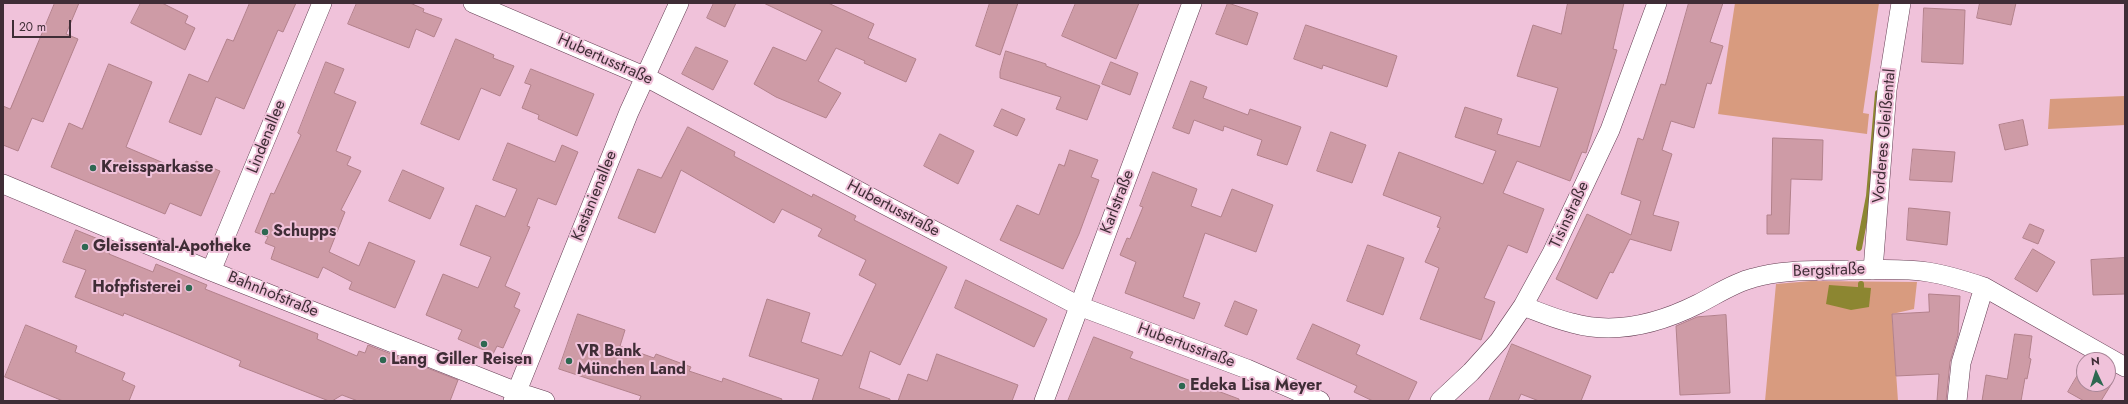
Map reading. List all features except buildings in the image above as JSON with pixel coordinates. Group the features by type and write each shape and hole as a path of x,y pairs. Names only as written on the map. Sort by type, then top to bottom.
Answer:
{"street":[{"name":"Lindenallee","path":"211,271 322,3"},
{"name":"Hubertusstraße","path":"473,3 646,77 883,204 1079,306 1247,369 1320,401"},
{"name":"Kastanienallee","path":"515,396 629,112 679,3"},
{"name":"Karlstraße","path":"1044,401 1192,3"},
{"name":"Tisinstraße","path":"1440,401 1471,372 1499,341 1523,306 1552,253 1610,130 1657,3"},
{"name":"Vorderes Gleißental","path":"1873,270 1887,90 1901,3"},
{"name":"Bahnhofstraße","path":"3,184 515,396 545,401"},
{"name":"Bergstraße","path":"1523,306 1573,324 1625,327 1648,324 1697,304 1733,285 1753,278 1808,271 1873,270 1928,272 1962,279 1984,287 2125,367"},
{"path":"1958,401 1961,363 1984,287"}],"shaded area":[{"path":"1735,3 1879,3 1863,113 1869,114 1867,134 1718,114"},
{"path":"2125,96 2125,125 2048,129 2050,99"},
{"path":"1811,281 1917,282 1914,309 1892,314 1898,401 1765,401 1776,284"},
{"path":"1829,285 1871,288 1869,307 1851,310 1826,304"}],"waterway":[{"path":"1859,248 1869,196 1878,93"}],"place":[{"name":"Kreissparkasse","path":"93,168"},
{"name":"Schupps","path":"265,232"},
{"name":"Gleissental-Apotheke","path":"85,247"},
{"name":"Hofpfisterei","path":"189,288"},
{"name":"Giller Reisen","path":"484,344"},
{"name":"Lang","path":"383,360"},
{"name":"VR Bank München Land","path":"569,361"},
{"name":"Edeka Lisa Meyer","path":"1182,386"}]}
